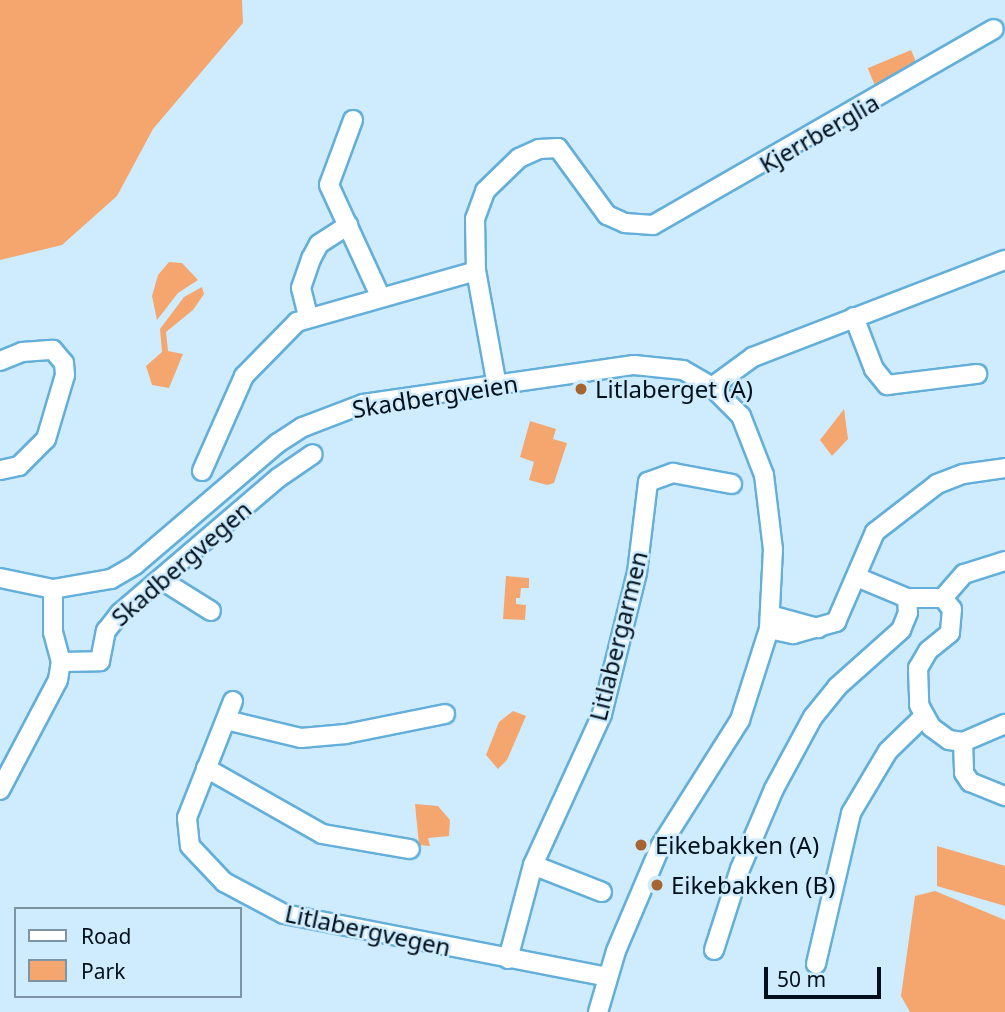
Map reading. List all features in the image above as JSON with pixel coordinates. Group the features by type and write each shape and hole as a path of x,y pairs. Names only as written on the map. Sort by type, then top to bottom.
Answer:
{"street":[{"name":"Kjerrberglia","path":"475,271 473,238 479,203 503,171 539,149 563,151 599,208 616,220 640,226 653,225 687,210 993,29"},
{"path":"353,120 329,181 380,296"},
{"path":"308,316 301,288 311,259 319,244 348,225"},
{"path":"598,1012 607,977 661,845 740,720 770,622 773,549 764,475 741,416 718,392 753,357 1005,260"},
{"path":"202,471 244,376 271,344 308,316 475,271 497,386"},
{"path":"854,317 874,369 887,385 977,374"},
{"path":"0,361 22,352 53,350 60,354 65,375 46,439 19,466 0,470"},
{"name":"Skadbergveien","path":"0,578 53,589 93,586 135,565 278,443 312,423 363,404 650,364 683,370 718,392"},
{"name":"Skadbergvegen","path":"61,662 100,661 110,623 278,478 313,454"},
{"path":"770,622 821,629 836,622 859,578 863,553 875,532 914,499 963,474 1005,468"},
{"name":"Litlabergarmen","path":"509,958 533,865 602,714 637,573 648,482 673,473 732,484"},
{"path":"859,578 907,597 943,598 964,575 1005,561"},
{"path":"160,579 211,611"},
{"path":"0,790 51,698 61,662 53,632 53,589"},
{"path":"714,950 755,829 780,777 813,717 836,687 901,630 908,614 907,597"},
{"path":"943,598 954,613 953,625 918,668 923,717 942,736 963,743 1005,724"},
{"name":"Litlabergvegen","path":"233,701 190,809 187,835 209,870 243,894 285,914 607,977"},
{"path":"226,720 301,738 346,734 445,714"},
{"path":"816,964 851,813 888,751 923,717"},
{"path":"963,743 964,773 970,782 1005,796"},
{"path":"206,768 322,834 410,849"},
{"path":"533,865 602,892"}],"green space":[{"path":"0,0 242,0 243,23 153,129 117,196 62,245 0,260"},
{"path":"911,50 919,69 876,88 868,68"},
{"path":"169,262 182,263 198,280 178,293 157,320 152,296 158,275"},
{"path":"202,287 204,294 193,310 166,332 168,351 183,354 169,388 152,385 146,366 162,352 160,329 184,297"},
{"path":"844,409 848,439 832,456 820,440"},
{"path":"530,421 556,429 553,439 567,443 554,483 547,485 529,480 534,462 520,457"},
{"path":"506,576 529,578 529,588 521,588 520,598 516,598 516,604 526,605 525,620 503,619"},
{"path":"513,711 526,716 507,760 498,769 486,755 499,722"},
{"path":"415,804 438,806 450,820 449,836 428,838 430,846 419,845"},
{"path":"937,846 1005,866 1005,906 937,886"},
{"path":"935,891 1005,920 1005,1012 910,1012 901,996 915,896"}],"place":[{"name":"Litlaberget (A)","path":"581,389"},
{"name":"Eikebakken (A)","path":"641,845"},
{"name":"Eikebakken (B)","path":"657,885"}]}
